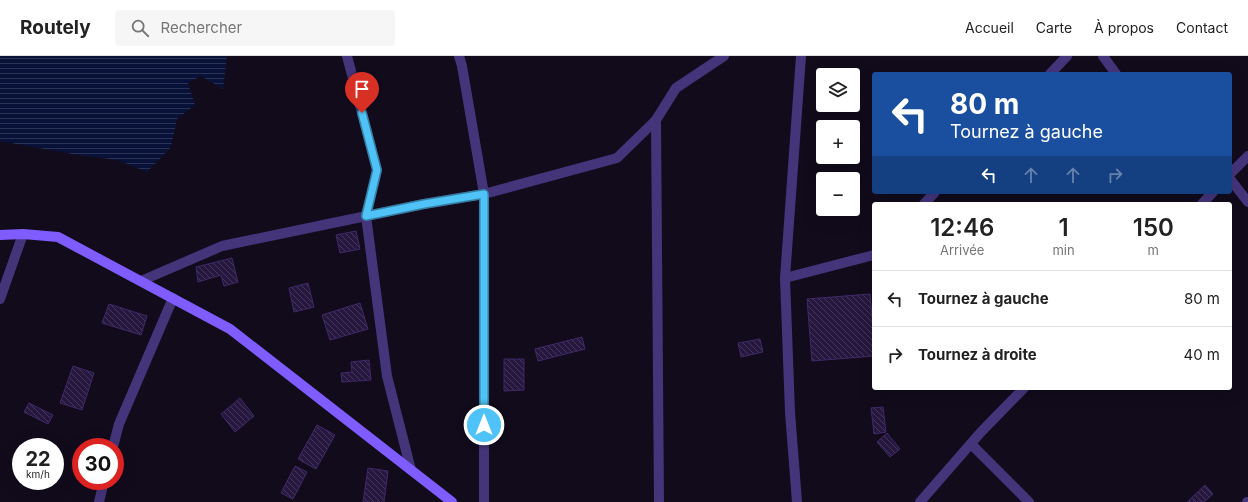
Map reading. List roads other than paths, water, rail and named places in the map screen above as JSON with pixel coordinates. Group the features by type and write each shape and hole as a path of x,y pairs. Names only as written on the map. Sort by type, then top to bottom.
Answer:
{"main road":[{"path":"0,235 23,234 58,237 230,328 452,502"}],"street":[{"path":"347,56 377,170 366,216 387,376 411,470"},
{"path":"459,56 484,194 484,502"},
{"path":"141,281 222,246 424,204 484,194 616,158 656,120 676,88 724,56"},
{"path":"797,502 790,412 785,278 800,56"},
{"path":"1052,72 1067,56"},
{"path":"1103,56 1115,72"},
{"path":"656,120 659,502"},
{"path":"1232,172 1248,156"},
{"path":"1232,182 1248,202"},
{"path":"926,202 933,194"},
{"path":"1204,202 1211,194"},
{"path":"0,299 23,234"},
{"path":"785,278 872,256"},
{"path":"116,438 120,424 173,298"},
{"path":"920,502 1022,390"},
{"path":"972,444 1029,502"},
{"path":"99,502 102,490"}],"water":[{"path":"0,56 227,56 223,89 201,76 188,83 195,105 177,119 171,147 147,172 118,160 78,155 0,141"}]}
